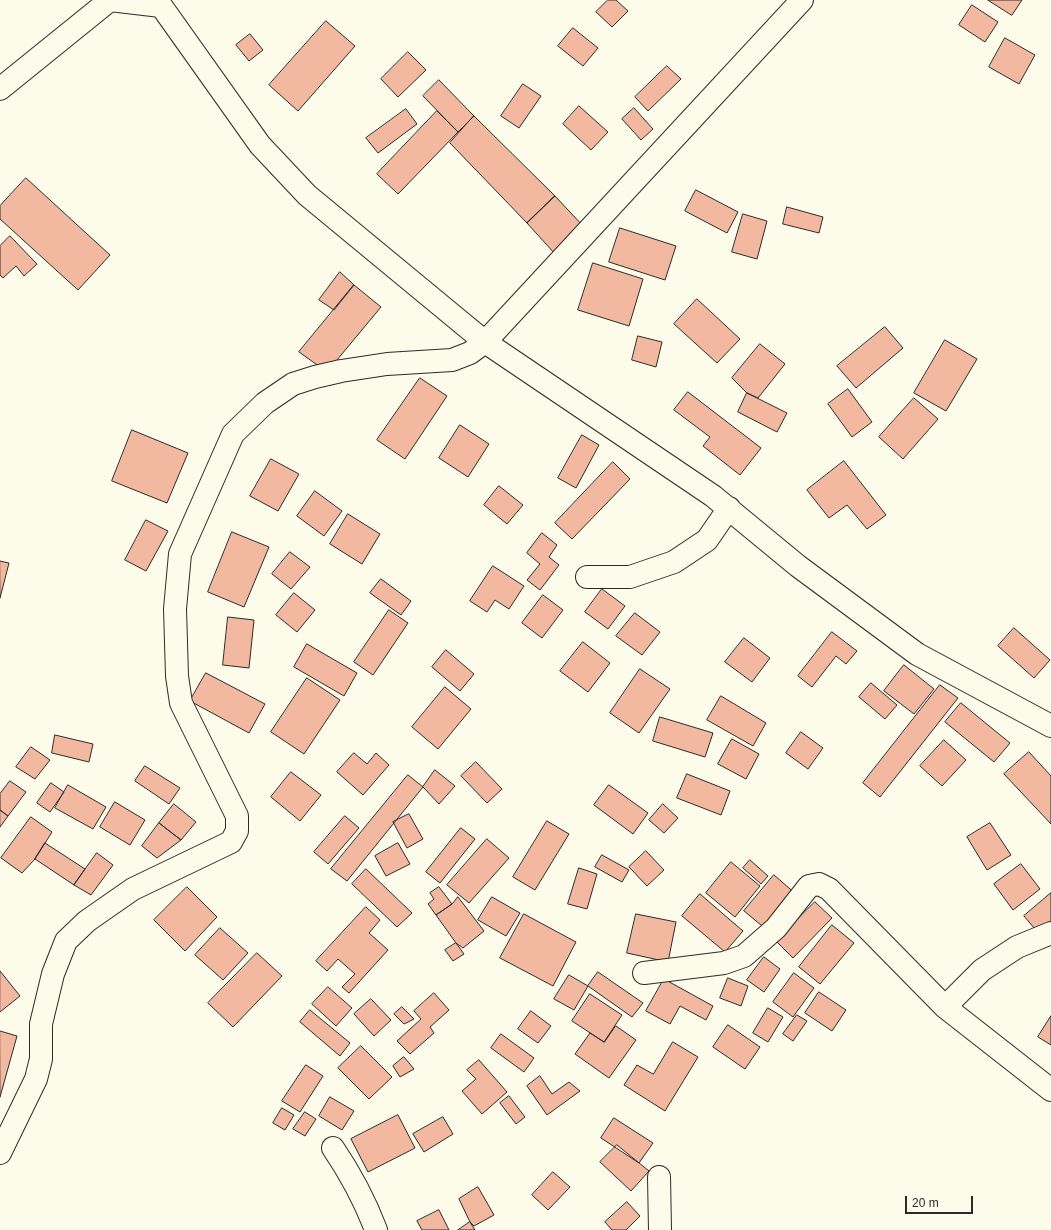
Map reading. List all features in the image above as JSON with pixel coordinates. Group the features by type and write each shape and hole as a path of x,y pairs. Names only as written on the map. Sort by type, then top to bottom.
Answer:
{"street":[{"path":"0,88 110,0 159,3 260,145 307,195 485,342 729,508 798,566 917,654 1051,726"},
{"path":"0,1153 36,1079 41,1059 41,1024 53,974 66,941 87,921 127,894 231,842 237,831 237,816 181,703 177,676 175,609 180,554 233,434 265,403 293,384 315,376 387,364 452,360 470,353 485,342 802,0"},
{"path":"587,577 630,577 674,562 707,540 729,508"},
{"path":"644,973 724,963 744,956 776,928 809,886 819,884 829,889 945,1006 1051,1090"},
{"path":"945,1006 982,970 1016,947 1051,933"},
{"path":"333,1148 348,1171 376,1230"},
{"path":"659,1177 660,1230"}],"building":[{"path":"608,0 616,0 628,11 612,27 596,12"},
{"path":"988,0 1022,0 1012,15"},
{"path":"972,5 998,22 985,42 959,25"},
{"path":"326,21 355,46 298,111 269,85"},
{"path":"573,28 598,48 583,66 558,46"},
{"path":"250,34 263,50 249,61 236,45"},
{"path":"1005,38 1035,55 1019,84 989,67"},
{"path":"408,52 426,70 398,97 381,79"},
{"path":"667,66 681,79 648,111 635,97"},
{"path":"439,80 474,116 458,132 423,96"},
{"path":"523,84 541,96 519,128 501,116"},
{"path":"579,106 608,132 591,150 563,124"},
{"path":"634,108 653,129 641,140 622,119"},
{"path":"406,109 417,124 378,153 366,138"},
{"path":"437,111 458,132 398,194 377,174"},
{"path":"474,116 555,196 527,223 450,143"},
{"path":"26,178 110,255 78,290 0,219 0,206"},
{"path":"696,190 738,212 727,233 685,211"},
{"path":"555,196 584,227 555,254 527,223"},
{"path":"787,207 823,217 819,233 783,224"},
{"path":"743,214 767,221 757,259 732,252"},
{"path":"620,228 676,246 665,280 609,262"},
{"path":"10,236 37,264 24,276 16,266 3,278 0,275 0,246"},
{"path":"593,263 643,279 629,326 578,310"},
{"path":"340,272 354,285 334,310 319,300"},
{"path":"354,285 381,307 327,372 299,352"},
{"path":"697,299 740,339 717,363 674,324"},
{"path":"885,327 903,348 856,388 837,366"},
{"path":"638,336 662,342 656,367 632,360"},
{"path":"945,340 977,359 946,411 914,393"},
{"path":"760,344 785,364 758,398 747,393 732,378"},
{"path":"420,378 447,396 405,459 377,440"},
{"path":"848,389 872,422 852,437 828,404"},
{"path":"688,392 761,448 740,475 703,446 710,437 674,410"},
{"path":"747,393 787,413 777,432 738,412"},
{"path":"914,398 938,419 903,459 879,437"},
{"path":"460,425 489,444 468,477 439,458"},
{"path":"132,430 188,453 167,503 112,481"},
{"path":"582,435 599,445 576,488 558,478"},
{"path":"271,459 299,474 278,511 250,496"},
{"path":"844,461 886,515 867,529 847,505 829,518 807,490"},
{"path":"613,462 630,479 572,539 555,523"},
{"path":"499,486 523,505 507,524 484,505"},
{"path":"315,491 342,511 324,536 297,516"},
{"path":"348,514 380,534 362,564 330,544"},
{"path":"146,520 168,531 146,571 125,560"},
{"path":"232,532 269,547 244,607 208,592"},
{"path":"542,533 557,545 549,557 559,565 540,590 527,580 540,564 527,553"},
{"path":"290,552 310,567 291,589 272,574"},
{"path":"0,561 9,563 0,598"},
{"path":"493,566 524,586 509,609 495,600 487,612 470,601"},
{"path":"381,579 411,601 401,615 370,593"},
{"path":"602,589 625,606 608,629 585,612"},
{"path":"294,593 315,610 297,632 276,615"},
{"path":"543,595 563,610 542,638 522,623"},
{"path":"389,610 408,623 373,675 354,662"},
{"path":"635,613 660,632 642,655 616,636"},
{"path":"228,617 254,620 249,668 223,665"},
{"path":"1014,628 1050,660 1034,678 998,646"},
{"path":"832,632 857,651 846,664 836,656 812,687 798,676"},
{"path":"744,638 770,658 752,682 725,662"},
{"path":"583,642 610,663 588,692 560,671"},
{"path":"307,644 357,673 344,696 294,667"},
{"path":"446,650 474,674 460,691 432,667"},
{"path":"904,665 934,689 914,714 884,691"},
{"path":"640,669 670,689 639,733 610,713"},
{"path":"206,673 265,704 249,733 190,701"},
{"path":"307,678 340,700 304,754 271,732"},
{"path":"871,683 897,705 885,719 859,697"},
{"path":"940,685 958,698 880,797 863,783"},
{"path":"445,687 471,709 438,749 412,727"},
{"path":"721,696 766,723 753,746 707,720"},
{"path":"961,703 1010,743 994,762 945,722"},
{"path":"660,717 713,733 705,757 653,741"},
{"path":"801,732 823,748 808,769 786,753"},
{"path":"55,735 93,744 89,762 52,753"},
{"path":"732,739 759,754 746,779 718,764"},
{"path":"944,740 966,760 942,786 920,766"},
{"path":"31,747 50,760 35,779 16,767"},
{"path":"1029,752 1051,776 1051,824 1004,774"},
{"path":"354,753 367,764 376,753 389,765 363,795 337,772"},
{"path":"476,762 502,789 487,803 461,776"},
{"path":"145,766 180,788 169,804 135,781"},
{"path":"435,770 455,786 439,804 423,787"},
{"path":"291,772 321,795 300,821 271,797"},
{"path":"687,774 730,791 721,815 677,798"},
{"path":"408,775 423,787 347,881 331,869"},
{"path":"10,781 26,792 8,816 0,810 0,794"},
{"path":"51,783 64,792 50,812 37,803"},
{"path":"68,785 106,807 93,829 55,808"},
{"path":"609,785 648,813 633,834 594,805"},
{"path":"115,802 145,820 130,845 100,827"},
{"path":"174,804 196,822 181,840 159,823"},
{"path":"663,804 678,818 664,833 649,820"},
{"path":"0,810 8,816 0,827"},
{"path":"409,814 423,839 407,848 393,822"},
{"path":"345,816 359,828 328,864 314,852"},
{"path":"31,817 52,832 35,859 22,873 1,858"},
{"path":"547,821 569,834 535,890 513,877"},
{"path":"159,823 181,840 157,858 142,846"},
{"path":"990,823 1011,855 987,870 967,837"},
{"path":"461,828 475,839 440,883 426,872"},
{"path":"487,839 509,858 469,903 447,885"},
{"path":"45,843 85,869 74,885 35,859"},
{"path":"398,843 410,864 386,876 375,856"},
{"path":"646,851 664,870 647,886 629,867"},
{"path":"97,853 113,865 91,895 74,885"},
{"path":"602,855 629,870 622,882 595,867"},
{"path":"750,860 768,876 761,884 743,868"},
{"path":"731,862 760,886 735,917 706,893"},
{"path":"1021,864 1040,889 1013,910 994,884"},
{"path":"579,868 597,874 587,909 568,904"},
{"path":"366,869 412,913 397,927 352,884"},
{"path":"774,875 797,895 767,930 744,911"},
{"path":"187,887 217,917 185,951 154,920"},
{"path":"439,887 452,904 436,915 428,904 434,899 430,893"},
{"path":"1051,893 1051,926 1040,935 1024,916"},
{"path":"700,894 743,931 725,952 682,916"},
{"path":"458,897 484,931 463,948 456,943 436,915 452,904"},
{"path":"492,897 520,913 506,936 478,920"},
{"path":"815,902 832,918 793,958 776,941"},
{"path":"366,907 380,920 369,933 388,950 349,993 342,987 355,974 338,959 327,971 316,961"},
{"path":"524,914 576,942 553,986 500,958"},
{"path":"636,914 676,922 668,962 627,953"},
{"path":"832,925 854,943 820,984 799,967"},
{"path":"220,928 248,953 223,980 195,955"},
{"path":"456,943 464,954 453,961 445,950"},
{"path":"257,953 282,976 233,1027 208,1003"},
{"path":"764,957 780,969 764,992 747,980"},
{"path":"0,971 20,996 0,1012"},
{"path":"598,972 643,1003 632,1017 588,986"},
{"path":"794,973 814,988 793,1017 773,1002"},
{"path":"569,975 588,986 574,1010 554,999"},
{"path":"728,978 748,986 741,1006 720,998"},
{"path":"664,979 713,1006 706,1020 680,1006 670,1024 646,1011"},
{"path":"328,987 352,1008 336,1026 312,1004"},
{"path":"819,992 846,1010 832,1031 805,1013"},
{"path":"434,993 449,1010 430,1027 434,1033 410,1054 397,1041 421,1019 414,1011"},
{"path":"590,994 622,1015 604,1042 572,1021"},
{"path":"371,999 391,1020 374,1036 354,1014"},
{"path":"402,1007 414,1019 404,1024 394,1014"},
{"path":"768,1008 783,1017 768,1042 753,1033"},
{"path":"310,1010 350,1043 340,1056 300,1022"},
{"path":"531,1011 551,1026 538,1043 518,1029"},
{"path":"797,1015 807,1021 793,1041 783,1034"},
{"path":"1051,1016 1051,1045 1038,1037"},
{"path":"728,1025 760,1047 745,1069 713,1047"},
{"path":"616,1026 636,1040 609,1078 575,1054 590,1033 604,1042"},
{"path":"0,1031 17,1036 0,1097"},
{"path":"501,1034 534,1058 524,1072 491,1048"},
{"path":"673,1042 698,1057 665,1111 624,1085 637,1065 653,1074"},
{"path":"361,1046 392,1077 369,1099 338,1068"},
{"path":"404,1057 414,1069 400,1077 393,1066"},
{"path":"479,1060 507,1092 482,1114 462,1091 476,1079 467,1070"},
{"path":"306,1065 323,1076 300,1112 282,1101"},
{"path":"540,1076 552,1094 569,1082 580,1091 547,1115 527,1086"},
{"path":"509,1096 525,1117 516,1124 500,1103"},
{"path":"330,1097 354,1111 342,1130 319,1116"},
{"path":"282,1108 294,1115 285,1130 273,1123"},
{"path":"305,1112 316,1119 305,1136 293,1129"},
{"path":"398,1115 415,1148 368,1172 351,1139"},
{"path":"443,1117 453,1134 424,1152 413,1134"},
{"path":"614,1118 653,1143 639,1163 601,1138"},
{"path":"617,1145 649,1171 631,1191 600,1162"},
{"path":"553,1172 570,1187 548,1210 532,1195"},
{"path":"478,1187 494,1215 474,1226 470,1222 459,1199"},
{"path":"627,1202 640,1216 626,1230 612,1230 605,1222"},
{"path":"439,1210 449,1230 422,1230 417,1221"},
{"path":"470,1222 475,1230 458,1230"}]}
